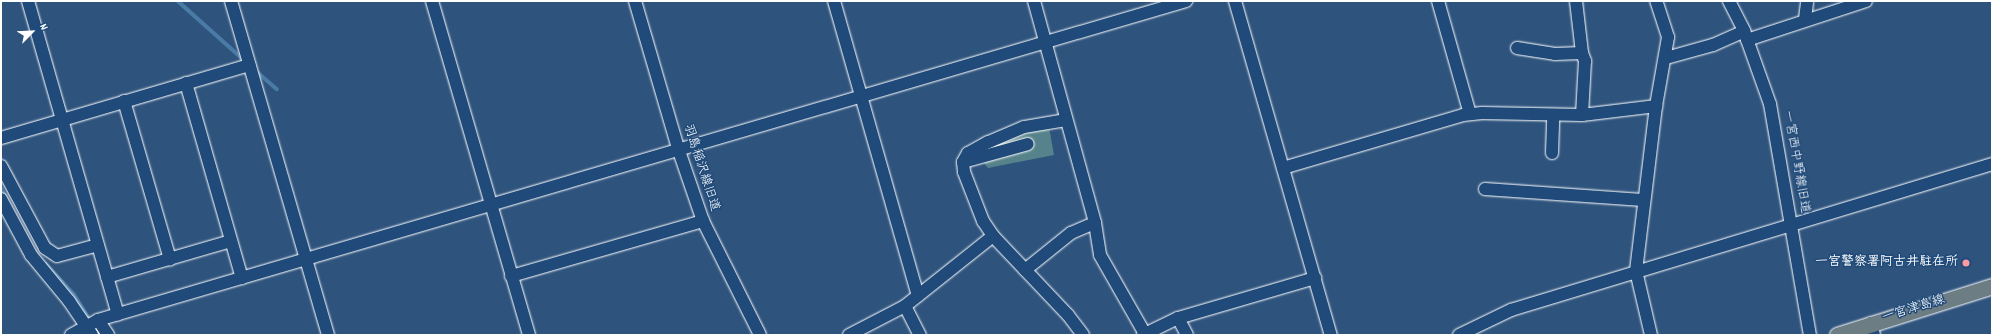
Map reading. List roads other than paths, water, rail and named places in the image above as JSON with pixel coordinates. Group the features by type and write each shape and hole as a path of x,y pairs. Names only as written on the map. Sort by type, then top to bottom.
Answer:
{"main road":[{"name":"一宮津島線","path":"1836,335 1873,329 1992,286"}],"street":[{"path":"28,1 118,314"},
{"path":"230,1 328,335"},
{"path":"432,1 511,276 530,335"},
{"name":"羽島稲沢線旧道","path":"635,1 679,151 703,221 760,335"},
{"path":"834,1 918,295"},
{"path":"1034,1 1095,223 1100,255 1144,334 1178,318 1315,278"},
{"path":"71,335 89,330 98,320 118,314 1046,44 1186,1"},
{"path":"1235,1 1331,335"},
{"path":"1438,1 1470,114"},
{"path":"1576,1 1582,53 1585,61 1582,115"},
{"path":"1651,335 1636,272 1643,200 1656,106 1666,58 1668,37 1656,1"},
{"name":"一宮西中野線旧道","path":"1729,1 1746,35 1770,104 1810,335"},
{"path":"1666,58 1866,1"},
{"path":"1805,19 1807,3"},
{"path":"1517,48 1555,54 1582,53"},
{"path":"1,138 249,65"},
{"path":"186,83 242,278"},
{"path":"124,101 170,259"},
{"path":"1283,168 1470,114 1582,115 1656,106"},
{"path":"1552,153 1553,115"},
{"path":"1066,120 1024,128 968,153 963,162 964,172 978,207 993,236 1068,315 1083,335"},
{"path":"963,162 1028,144"},
{"path":"1460,335 1511,310 1792,226 1992,164"},
{"path":"1,166 45,248 57,256 98,245"},
{"path":"1485,188 1643,200"},
{"path":"2,203 31,255 89,330"},
{"path":"511,276 703,221"},
{"path":"1025,270 1071,233 1095,223"},
{"path":"849,335 905,306 993,236"},
{"path":"107,277 231,240"},
{"path":"905,306 920,335"},
{"path":"1178,318 1187,335"},
{"path":"98,320 108,335"}],"waterway":[{"path":"178,1 243,59"},
{"path":"255,70 277,89"},
{"path":"1,187 7,199"},
{"path":"46,264 74,294 91,321"},
{"path":"95,328 100,335"}],"place":[{"name":"一宮警察署阿古井駐在所","path":"1966,263"}]}
